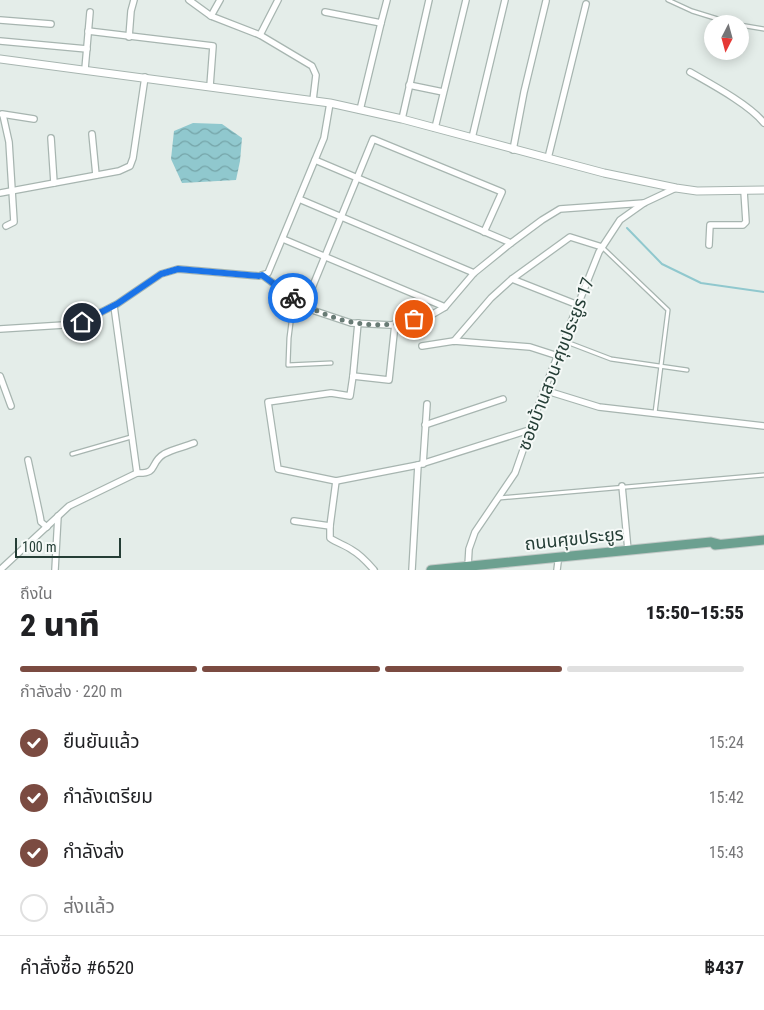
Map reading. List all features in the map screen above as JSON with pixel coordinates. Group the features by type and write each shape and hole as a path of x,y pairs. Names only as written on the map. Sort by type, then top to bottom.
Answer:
{"main road":[{"name":"ถนนศุขประยูร","path":"489,570 557,566 711,547 719,544 764,540"},
{"name":"ถนนศุขประยูร","path":"432,570 711,542 719,544"}],"street":[{"path":"129,37 134,0"},
{"path":"189,0 211,16 260,35 312,66 316,75 312,100"},
{"path":"211,16 220,0"},
{"path":"260,35 278,0"},
{"path":"360,110 387,0"},
{"path":"402,119 428,0"},
{"path":"435,128 466,0"},
{"path":"472,138 505,0"},
{"path":"513,150 524,92 546,1"},
{"path":"548,158 586,4"},
{"path":"85,69 90,12"},
{"path":"325,12 381,22"},
{"path":"0,20 51,24"},
{"path":"88,31 213,46 210,86"},
{"path":"0,41 87,49"},
{"path":"0,59 330,103 402,119 604,173 676,188 697,191 764,190"},
{"path":"690,72 724,92 764,123"},
{"path":"0,193 119,171 130,166 133,158 145,78"},
{"path":"409,85 443,92"},
{"path":"0,329 82,322 114,306 161,274 178,269 259,276 268,273 324,138 330,103"},
{"path":"6,226 14,222 9,142 2,114 34,119"},
{"path":"92,134 96,175"},
{"path":"51,138 54,183"},
{"path":"304,305 373,140 502,192 484,232"},
{"path":"315,160 511,243"},
{"name":"ซอยบ้านสวน-ศุขประยูร 17","path":"468,566 469,549 475,532 515,474 544,390 602,247 620,220 644,203 676,188"},
{"path":"709,245 710,225 743,225 746,222 744,191"},
{"path":"299,199 474,273"},
{"path":"262,275 315,311 352,323 394,324 433,314 445,307 474,273 511,243 560,209 644,203"},
{"path":"454,341 491,298 512,279 570,237 602,247"},
{"path":"282,239 445,307"},
{"path":"512,279 578,305"},
{"path":"114,306 137,474"},
{"path":"358,323 350,396 331,394 268,402 278,469 336,480 420,465 532,429"},
{"path":"353,376 388,380 394,324"},
{"path":"422,346 454,341 530,347 558,356"},
{"path":"1,379 11,406"},
{"path":"544,390 599,407 764,426"},
{"path":"425,425 503,400"},
{"path":"412,570 427,404"},
{"path":"0,570 69,506 137,474 151,472 156,461 162,455 194,444"},
{"path":"28,460 41,522 47,527"},
{"path":"336,480 330,538 352,549 374,570"},
{"path":"622,486 628,550"},
{"path":"55,570 58,516"},
{"path":"294,521 330,526"}],"lane":[{"path":"668,0 705,15"},
{"path":"749,27 764,29"},
{"path":"602,247 668,310 655,414"},
{"path":"294,298 288,365 331,363"},
{"path":"564,341 611,359 687,370"},
{"path":"72,454 131,437"},
{"path":"499,498 764,475"}],"water":[{"path":"193,123 222,124 242,138 236,180 182,183 171,159 174,131"}],"waterway":[{"path":"627,228 662,264 701,283 764,292"}],"way so far":[{"path":"293,298 315,311 352,323 391,324 414,319"}],"route":[{"path":"82,322 117,304 161,274 178,269 262,275 293,298"}]}
